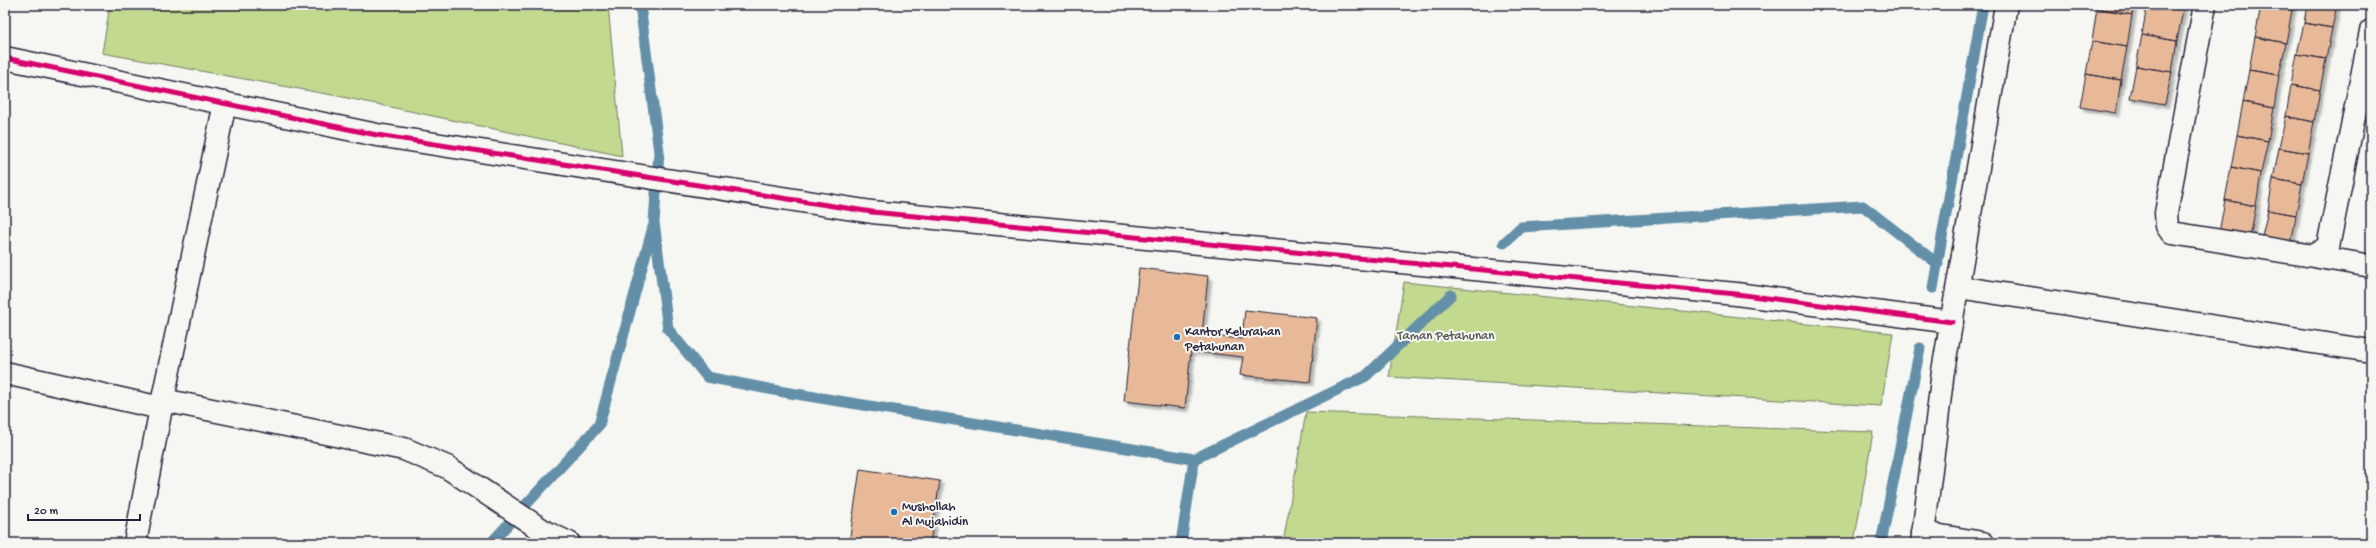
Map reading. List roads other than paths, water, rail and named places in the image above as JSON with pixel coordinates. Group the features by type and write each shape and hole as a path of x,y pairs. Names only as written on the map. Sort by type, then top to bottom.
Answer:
{"street":[{"path":"1983,543 1922,538 1943,371 2006,5"},
{"path":"2205,5 2166,213 2167,226 2172,233 2371,266"},
{"path":"2313,256 2328,247 2371,31"},
{"path":"5,58 377,135 872,212 1736,294 1952,322"},
{"path":"135,543 162,404 226,103"},
{"path":"1958,287 2371,351"},
{"path":"5,373 404,449 447,467 533,524 569,543"}],"waterway":[{"path":"640,5 659,152 654,222 668,329 707,377 784,392 1194,459 1366,376 1451,295"},
{"path":"1933,288 1983,5"},
{"path":"1504,243 1521,227 1863,206 1938,264"},
{"path":"491,543 599,425 653,227"},
{"path":"1881,543 1920,348"},
{"path":"1181,543 1194,459"}],"place":[{"name":"Kantor Kelurahan Petahunan","path":"1177,337"},
{"name":"Mushollah Al Mujahidin","path":"894,512"}],"park label":[{"name":"Taman Petahunan","path":"1446,334"}]}
